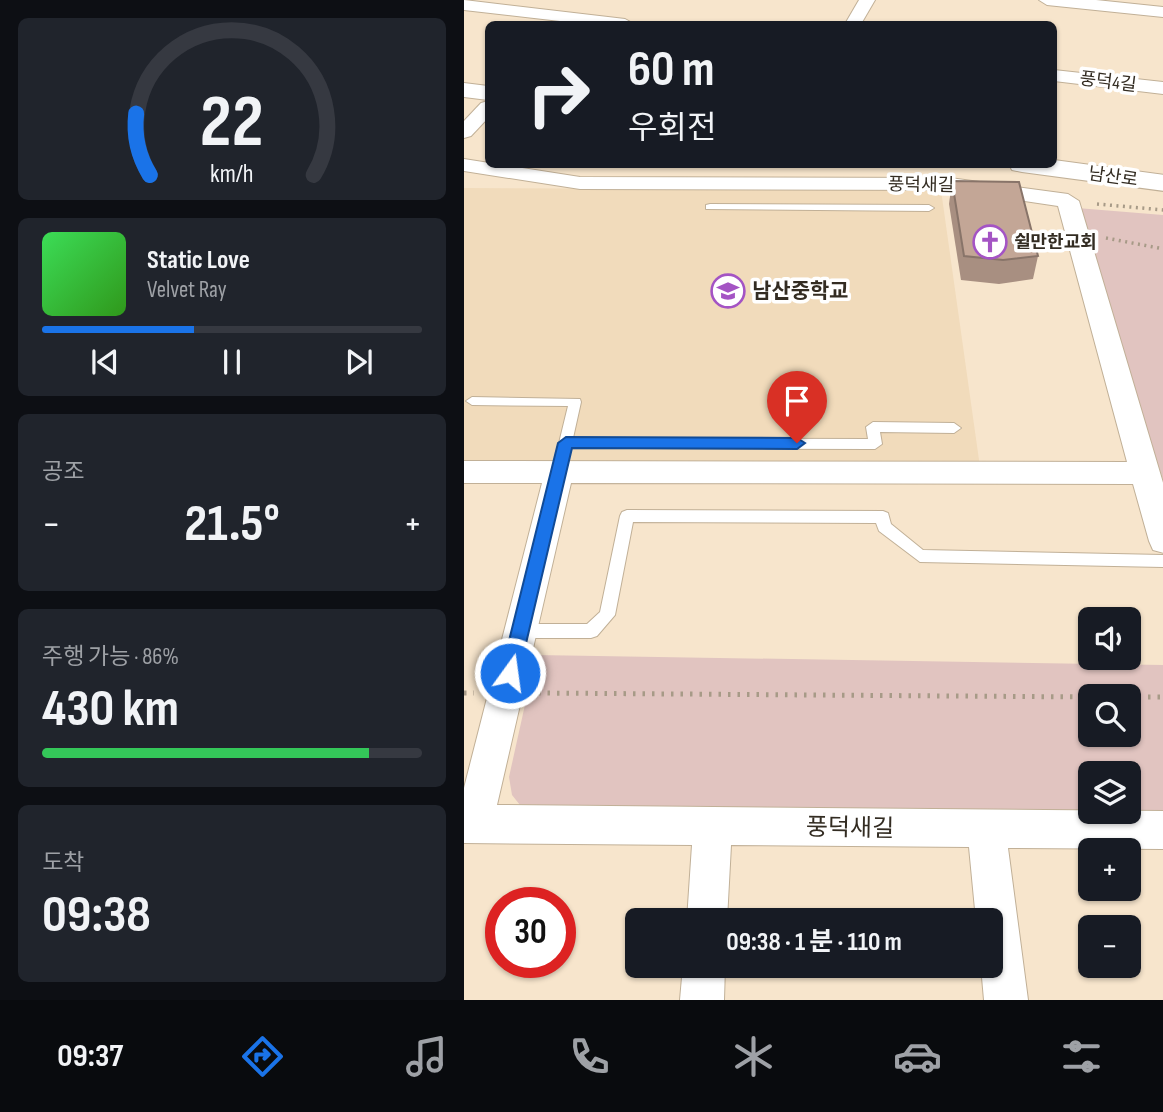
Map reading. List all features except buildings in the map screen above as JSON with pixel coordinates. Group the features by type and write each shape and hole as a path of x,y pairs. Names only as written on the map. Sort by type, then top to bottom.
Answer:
{"street":[{"path":"573,21 593,0"},
{"path":"855,21 867,0"},
{"path":"1047,0 1163,12"},
{"path":"464,5 566,21"},
{"name":"풍덕4길","path":"1057,75 1163,88"},
{"path":"464,90 485,93"},
{"path":"464,132 485,110"},
{"name":"풍덕새길","path":"464,165 580,183 950,184 1068,201"},
{"name":"남산로","path":"1052,168 1163,183"},
{"path":"1068,201 1163,541"},
{"path":"464,472 562,457 1142,473"},
{"name":"풍덕새길","path":"562,457 505,693 469,824 1163,830"},
{"path":"708,908 713,826"},
{"path":"986,829 1006,1000"},
{"path":"702,1000 703,978"}],"lane":[{"path":"847,184 849,208"},
{"path":"710,207 929,208"},
{"path":"472,401 575,402 562,457 875,444 873,427 954,428"},
{"path":"520,631 591,631 607,615 627,516 883,517 884,527 920,556 1163,561"}],"path":[{"path":"1068,201 1163,210"},
{"path":"1076,232 1163,249"},
{"path":"464,693 1078,697"},
{"path":"1141,697 1163,697"}],"shaded area":[{"name":"남산중학교","path":"464,188 941,190 980,467 464,464"},
{"path":"1077,208 1163,215 1163,480"},
{"path":"536,655 1078,664 1078,670 1141,670 1141,665 1163,665 1163,823 1141,823 1141,761 1078,761 1078,821 524,810 512,795 509,777"}],"place":[{"name":"쉴만한교회","path":"990,242"},
{"name":"남산중학교","path":"728,291"}],"route":[{"path":"510,673 566,443 797,443"}]}
